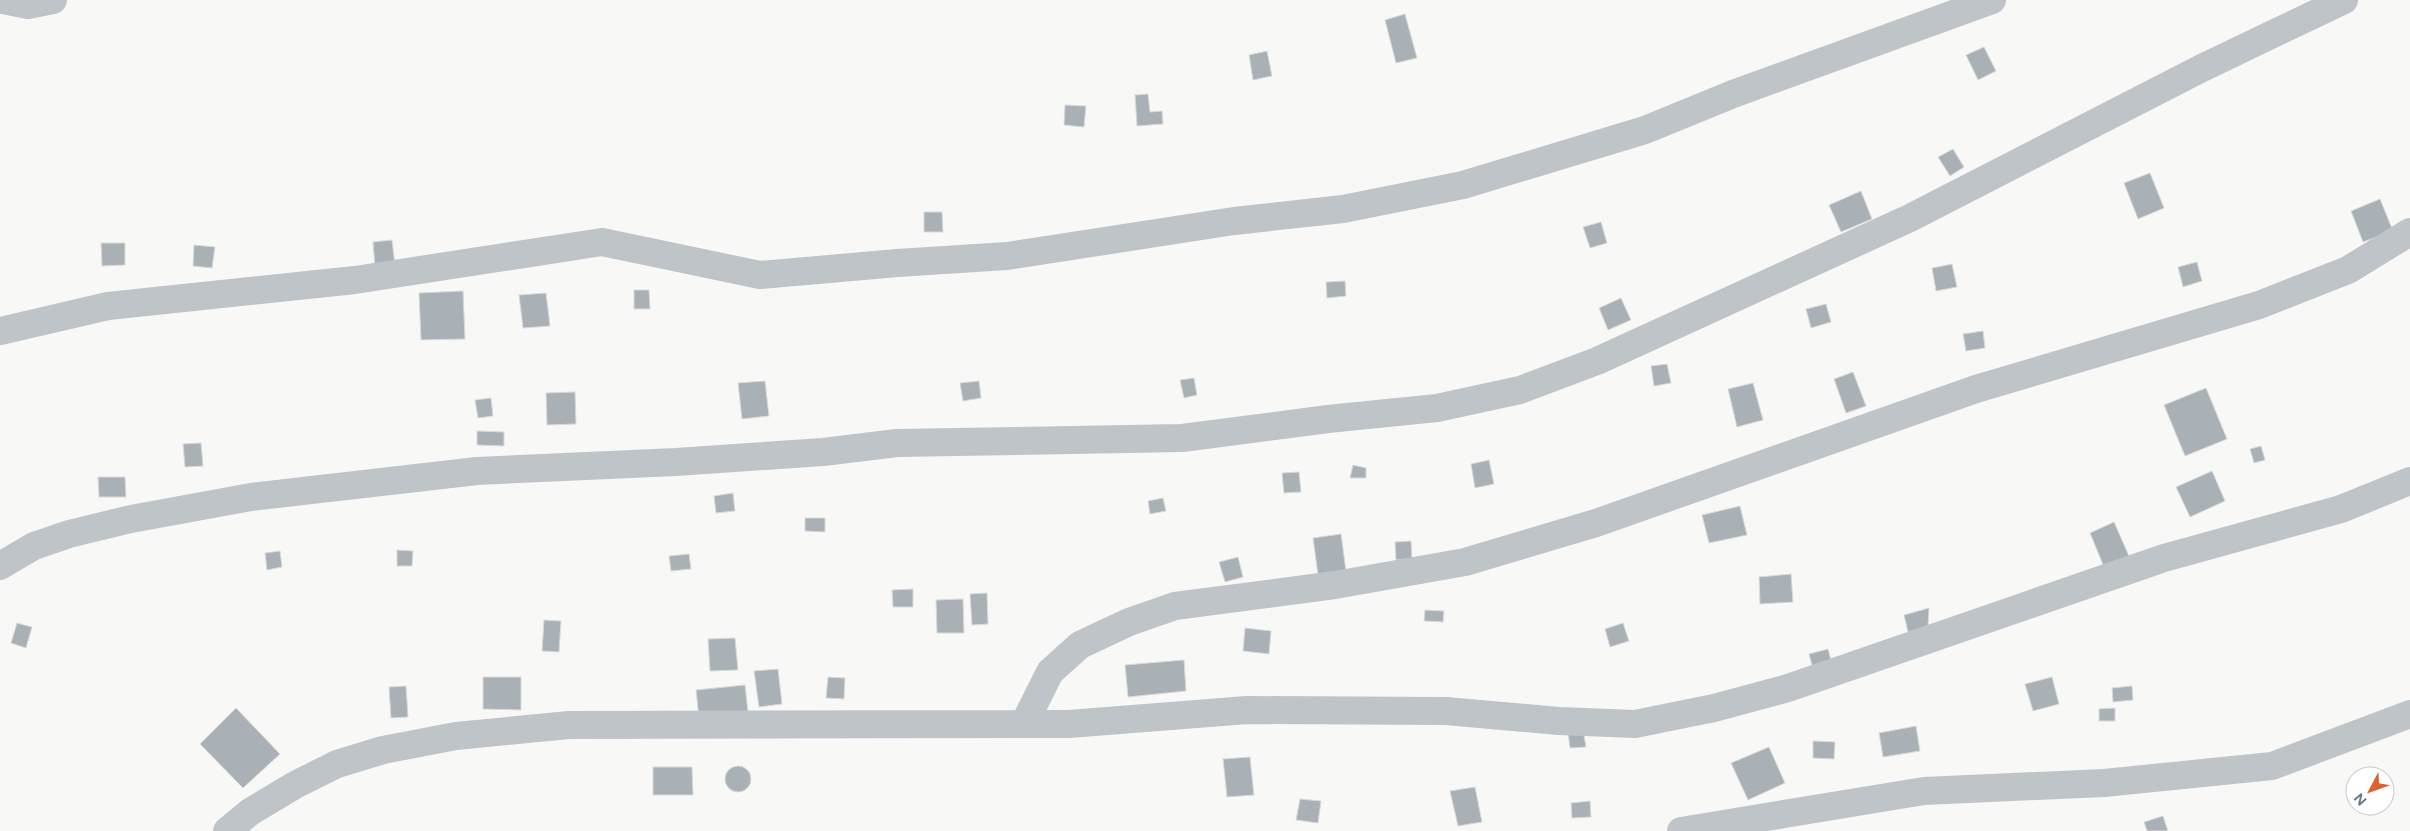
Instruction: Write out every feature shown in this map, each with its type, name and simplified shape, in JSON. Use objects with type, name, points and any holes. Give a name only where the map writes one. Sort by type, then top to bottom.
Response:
[{"type":"street","points":[[3,0],[28,5],[53,0]]},
{"type":"street","points":[[0,331],[108,306],[355,280],[602,242],[760,275],[1007,256],[1234,221],[1343,209],[1463,185],[1645,130],[1733,94],[1992,0]]},
{"type":"street","points":[[0,566],[34,546],[69,534],[132,519],[251,497],[477,471],[686,462],[823,452],[897,443],[1182,438],[1328,419],[1437,408],[1520,390],[1606,357],[1910,218],[2202,68],[2344,0]]},
{"type":"street","points":[[1024,724],[1050,672],[1080,645],[1129,622],[1175,606],[1335,586],[1465,562],[1596,523],[1976,389],[2259,304],[2348,270],[2410,232]]},
{"type":"street","points":[[227,831],[250,812],[294,785],[337,764],[383,750],[456,736],[569,725],[1068,724],[1247,710],[1446,711],[1559,721],[1635,724],[1714,708],[1830,675],[2164,558],[2341,509],[2410,481]]},
{"type":"street","points":[[1680,831],[1924,791],[2104,783],[2272,766],[2410,714]]},
{"type":"building","points":[[1405,14],[1417,58],[1396,63],[1385,20]]},
{"type":"building","points":[[1984,47],[1996,71],[1978,80],[1966,55]]},
{"type":"building","points":[[1267,51],[1272,76],[1253,80],[1249,55]]},
{"type":"building","points":[[1148,94],[1150,112],[1162,111],[1163,124],[1137,126],[1135,95]]},
{"type":"building","points":[[1065,105],[1086,106],[1084,127],[1064,125]]},
{"type":"building","points":[[1953,149],[1964,167],[1950,176],[1938,157]]},
{"type":"building","points":[[2150,173],[2164,208],[2138,219],[2124,183]]},
{"type":"building","points":[[1861,191],[1872,219],[1841,232],[1829,205]]},
{"type":"building","points":[[2380,199],[2393,231],[2363,242],[2351,211]]},
{"type":"building","points":[[924,212],[942,212],[943,232],[924,232]]},
{"type":"building","points":[[1601,222],[1607,243],[1590,248],[1583,227]]},
{"type":"building","points":[[392,240],[395,265],[375,268],[373,242]]},
{"type":"building","points":[[101,243],[125,243],[125,265],[102,266]]},
{"type":"building","points":[[194,245],[215,247],[212,268],[193,266]]},
{"type":"building","points":[[2197,262],[2202,281],[2183,287],[2178,267]]},
{"type":"building","points":[[1952,264],[1957,287],[1936,291],[1932,268]]},
{"type":"building","points":[[1345,281],[1346,296],[1327,298],[1326,282]]},
{"type":"building","points":[[634,290],[649,290],[650,309],[634,309]]},
{"type":"building","points":[[463,291],[465,339],[421,340],[419,293]]},
{"type":"building","points":[[546,293],[550,326],[523,328],[519,295]]},
{"type":"building","points":[[1621,298],[1631,320],[1608,330],[1599,308]]},
{"type":"building","points":[[1826,304],[1831,322],[1811,328],[1806,309]]},
{"type":"building","points":[[1983,331],[1985,348],[1966,351],[1963,334]]},
{"type":"building","points":[[1667,364],[1671,383],[1654,386],[1651,366]]},
{"type":"building","points":[[1853,372],[1866,406],[1846,413],[1834,379]]},
{"type":"building","points":[[1194,378],[1197,395],[1184,398],[1180,380]]},
{"type":"building","points":[[765,381],[769,416],[742,419],[738,383]]},
{"type":"building","points":[[979,381],[981,398],[963,401],[960,383]]},
{"type":"building","points":[[1753,383],[1763,420],[1737,427],[1728,389]]},
{"type":"building","points":[[2206,388],[2227,439],[2185,456],[2164,405]]},
{"type":"building","points":[[575,392],[576,424],[547,425],[546,393]]},
{"type":"building","points":[[491,398],[493,416],[478,418],[475,400]]},
{"type":"building","points":[[477,431],[504,432],[504,446],[477,445]]},
{"type":"building","points":[[201,443],[203,466],[185,467],[183,444]]},
{"type":"building","points":[[2261,446],[2265,460],[2254,463],[2250,449]]},
{"type":"building","points":[[1489,460],[1494,484],[1475,488],[1471,464]]},
{"type":"building","points":[[1353,465],[1366,468],[1366,478],[1350,478]]},
{"type":"building","points":[[2212,471],[2225,501],[2190,517],[2176,487]]},
{"type":"building","points":[[1299,472],[1301,492],[1284,493],[1282,473]]},
{"type":"building","points":[[98,477],[125,477],[126,497],[99,497]]},
{"type":"building","points":[[733,493],[735,511],[716,513],[714,496]]},
{"type":"building","points":[[1163,498],[1166,511],[1150,514],[1148,501]]},
{"type":"building","points":[[1740,506],[1747,535],[1709,543],[1702,515]]},
{"type":"building","points":[[805,518],[825,518],[825,532],[805,531]]},
{"type":"building","points":[[2114,522],[2129,556],[2104,567],[2090,533]]},
{"type":"building","points":[[1341,534],[1346,571],[1318,575],[1313,538]]},
{"type":"building","points":[[1411,541],[1412,559],[1396,560],[1395,542]]},
{"type":"building","points":[[397,550],[413,551],[412,566],[397,566]]},
{"type":"building","points":[[280,551],[282,567],[267,570],[265,553]]},
{"type":"building","points":[[689,554],[691,569],[671,571],[669,556]]},
{"type":"building","points":[[1238,557],[1243,577],[1225,582],[1219,562]]},
{"type":"building","points":[[1791,574],[1793,602],[1760,604],[1759,577]]},
{"type":"building","points":[[913,589],[913,607],[893,607],[892,590]]},
{"type":"building","points":[[987,593],[988,624],[972,625],[970,594]]},
{"type":"building","points":[[963,599],[964,633],[937,633],[936,600]]},
{"type":"building","points":[[1929,608],[1928,626],[1908,632],[1904,615]]},
{"type":"building","points":[[1425,610],[1444,611],[1443,622],[1424,621]]},
{"type":"building","points":[[544,620],[561,621],[559,652],[542,651]]},
{"type":"building","points":[[17,623],[32,627],[26,648],[11,643]]},
{"type":"building","points":[[1623,623],[1629,641],[1610,647],[1605,629]]},
{"type":"building","points":[[1245,628],[1271,631],[1269,654],[1243,651]]},
{"type":"building","points":[[735,638],[738,670],[710,671],[708,639]]},
{"type":"building","points":[[1828,649],[1832,664],[1813,669],[1809,654]]},
{"type":"building","points":[[1184,660],[1186,691],[1128,697],[1125,665]]},
{"type":"building","points":[[778,669],[782,704],[759,707],[754,671]]},
{"type":"building","points":[[483,677],[521,677],[521,710],[483,709]]},
{"type":"building","points":[[828,677],[845,678],[844,699],[826,698]]},
{"type":"building","points":[[2052,677],[2059,704],[2033,711],[2025,684]]},
{"type":"building","points":[[745,685],[749,721],[700,727],[696,690]]},
{"type":"building","points":[[406,686],[408,717],[391,718],[389,687]]},
{"type":"building","points":[[2132,686],[2133,700],[2113,702],[2112,688]]},
{"type":"building","points":[[236,708],[280,754],[243,788],[200,744]]},
{"type":"building","points":[[2115,708],[2115,721],[2099,721],[2099,709]]},
{"type":"building","points":[[1916,726],[1920,751],[1883,757],[1879,733]]},
{"type":"building","points":[[1583,730],[1586,747],[1570,748],[1568,732]]},
{"type":"building","points":[[1813,741],[1835,742],[1834,759],[1813,758]]},
{"type":"building","points":[[1769,747],[1785,783],[1748,800],[1731,763]]},
{"type":"building","points":[[1250,757],[1254,795],[1227,797],[1223,759]]},
{"type":"building","points":[[738,766],[747,770],[751,779],[747,788],[738,792],[729,788],[725,779],[729,770]]},
{"type":"building","points":[[653,767],[692,767],[693,795],[653,795]]},
{"type":"building","points":[[1475,787],[1482,822],[1458,826],[1450,791]]},
{"type":"building","points":[[1300,799],[1321,801],[1318,823],[1296,820]]},
{"type":"building","points":[[1590,801],[1591,817],[1572,818],[1571,803]]},
{"type":"building","points":[[2163,816],[2168,831],[2147,831],[2144,822]]}]
